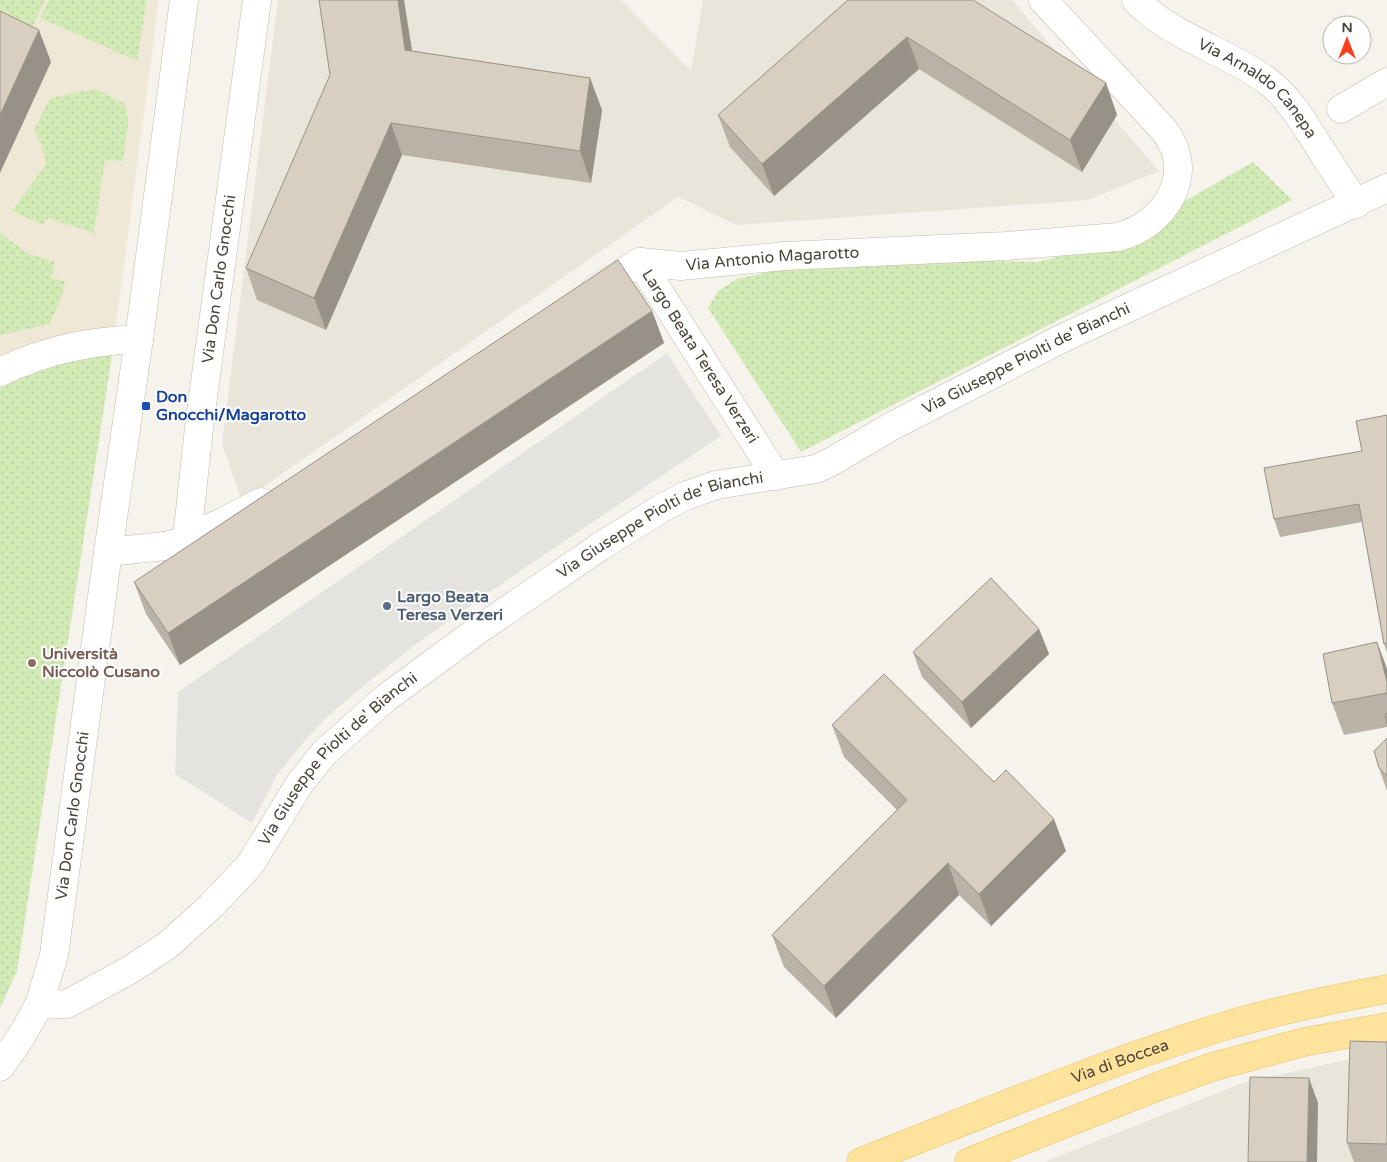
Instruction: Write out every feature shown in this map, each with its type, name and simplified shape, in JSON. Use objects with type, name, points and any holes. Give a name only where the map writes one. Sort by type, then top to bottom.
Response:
[{"type":"main road","name":"Via di Boccea","points":[[861,1162],[1172,1043],[1279,1012],[1387,989]]},
{"type":"main road","points":[[969,1162],[1212,1067],[1304,1042],[1387,1027]]},
{"type":"street","name":"Via Don Carlo Gnocchi","points":[[0,1067],[21,1037],[39,1005],[54,955],[108,552],[140,339],[184,0]]},
{"type":"street","name":"Via Don Carlo Gnocchi","points":[[187,538],[200,419],[256,0]]},
{"type":"street","name":"Via Antonio Magarotto","points":[[640,262],[680,266],[785,256],[1015,245],[1118,237],[1142,227],[1165,206],[1176,184],[1179,175],[1179,163],[1174,144],[1163,129],[1043,0]]},
{"type":"street","name":"Via Arnaldo Canepa","points":[[1136,0],[1147,13],[1166,25],[1236,61],[1268,81],[1288,101],[1356,204]]},
{"type":"street","points":[[1341,109],[1387,82]]},
{"type":"street","name":"Via Giuseppe Piolti de' Bianchi","points":[[39,1005],[67,1004],[128,971],[168,945],[211,906],[250,865],[300,783],[325,752],[388,697],[445,653],[601,546],[662,508],[685,496],[716,485],[816,469],[892,426],[1061,339],[1387,188]]},
{"type":"street","points":[[572,305],[640,262]]},
{"type":"street","name":"Largo Beata Teresa Verzeri","points":[[640,262],[776,476]]},
{"type":"street","points":[[0,372],[47,353],[73,346],[110,340],[140,339]]},
{"type":"street","points":[[108,552],[165,546],[187,538],[260,503],[285,487]]},
{"type":"shaded area","name":"Università Niccolò Cusano","points":[[0,0],[159,0],[112,355],[17,971],[0,1008]]},
{"type":"shaded area","points":[[278,0],[621,0],[691,71],[703,0],[1012,0],[1159,171],[1088,200],[737,225],[678,197],[242,502],[222,443]]},
{"type":"shaded area","name":"Largo Beata Teresa Verzeri","points":[[667,353],[721,436],[520,571],[420,641],[372,679],[327,717],[306,739],[277,775],[252,823],[175,774],[178,692]]},
{"type":"shaded area","points":[[1359,1057],[1387,1162],[1044,1162],[1242,1083]]},
{"type":"green space","points":[[0,0],[45,0],[26,40],[0,35]]},
{"type":"green space","points":[[49,0],[147,0],[137,61],[40,18]]},
{"type":"green space","points":[[95,89],[122,102],[126,106],[128,123],[123,161],[105,160],[94,233],[48,218],[42,225],[12,211],[46,164],[41,144],[34,130],[50,98]]},
{"type":"green space","points":[[1253,162],[1292,200],[801,452],[708,308],[718,291],[737,279],[778,270],[934,260],[1037,262],[1110,244]]},
{"type":"green space","points":[[0,233],[28,253],[55,262],[51,278],[65,281],[62,295],[50,324],[0,335]]},
{"type":"green space","points":[[86,355],[112,355],[17,971],[0,1008],[0,388],[44,367]]},
{"type":"building","points":[[319,0],[398,0],[405,50],[590,78],[580,151],[391,123],[314,298],[246,268],[330,75]]},
{"type":"building","points":[[848,0],[973,0],[1106,83],[1070,140],[907,37],[762,164],[718,115]]},
{"type":"building","points":[[0,11],[39,30],[0,115]]},
{"type":"building","points":[[618,260],[652,311],[168,633],[134,582]]},
{"type":"building","points":[[1387,415],[1387,643],[1384,644],[1359,504],[1274,519],[1264,468],[1362,451],[1356,421]]},
{"type":"building","points":[[991,578],[1039,629],[962,702],[913,652]]},
{"type":"building","points":[[1377,642],[1387,682],[1387,693],[1332,703],[1323,654]]},
{"type":"building","points":[[884,674],[994,782],[1006,770],[1054,819],[979,894],[948,863],[824,986],[772,935],[907,800],[832,725]]},
{"type":"building","points":[[1387,738],[1387,776],[1379,768],[1374,751]]},
{"type":"building","points":[[1350,1041],[1387,1042],[1387,1144],[1347,1143]]},
{"type":"building","points":[[1250,1077],[1309,1078],[1307,1162],[1248,1162]]},
{"type":"place","name":"Don Gnocchi/Magarotto","points":[[146,406]]},
{"type":"place","name":"Largo Beata Teresa Verzeri","points":[[387,606]]},
{"type":"place","name":"Università Niccolò Cusano","points":[[32,663]]}]
